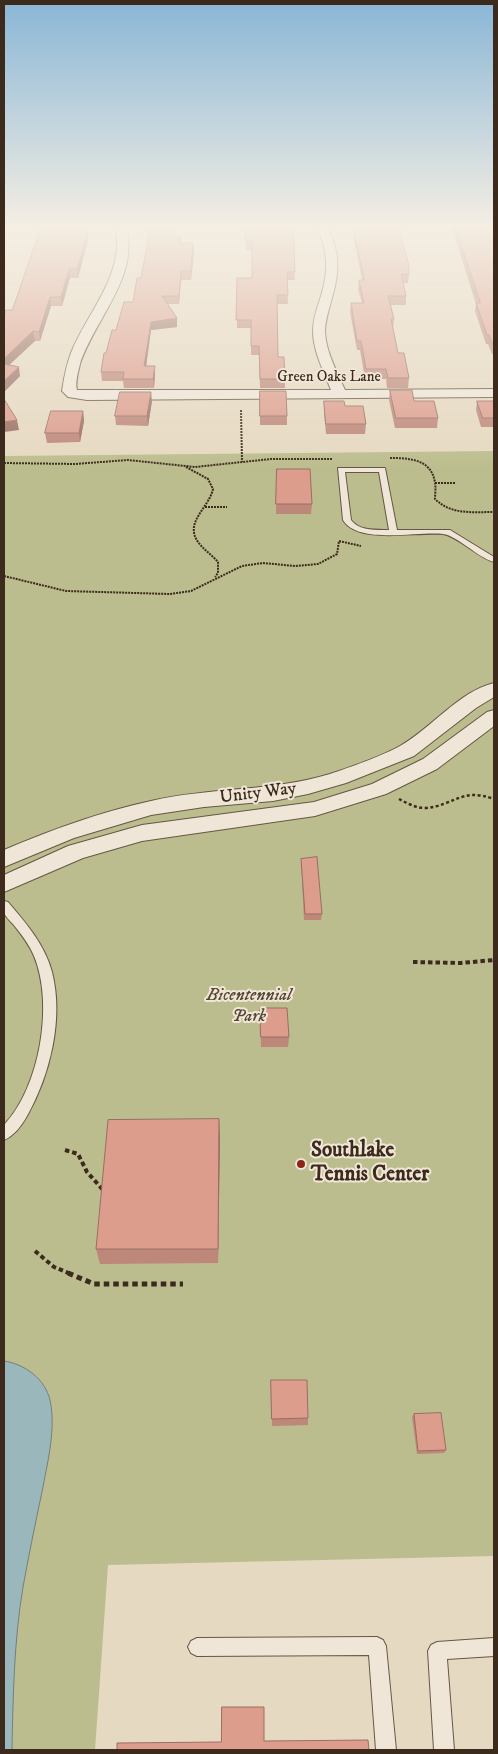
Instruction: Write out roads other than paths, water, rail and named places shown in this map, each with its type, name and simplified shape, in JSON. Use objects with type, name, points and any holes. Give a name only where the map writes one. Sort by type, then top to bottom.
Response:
[{"type":"street","name":"Green Oaks Lane","points":[[100,307],[80,346],[69,380],[69,391],[73,394],[87,396],[494,393]]},
{"type":"street","points":[[323,307],[319,333],[328,365],[340,394]]},
{"type":"street","name":"Unity Way","points":[[4,859],[66,833],[151,808],[204,800],[273,794],[339,778],[406,751],[469,704],[494,689]]},
{"type":"street","name":"Unity Way","points":[[4,884],[76,852],[142,833],[314,809],[379,789],[430,764],[494,716]]},
{"type":"lane","points":[[392,532],[382,470],[341,470],[347,520],[350,525],[368,532],[392,532],[447,532],[494,560]]},
{"type":"lane","points":[[4,905],[26,931],[41,956],[48,979],[50,1002],[48,1030],[34,1089],[19,1118],[4,1134]]},
{"type":"lane","points":[[197,1647],[377,1646],[386,1750]]},
{"type":"lane","points":[[444,1750],[437,1652],[494,1647]]},
{"type":"water","points":[[4,1361],[19,1365],[39,1379],[47,1392],[52,1411],[49,1455],[20,1607],[14,1668],[12,1750],[4,1750]]},
{"type":"place","name":"Southlake Tennis Center","points":[[301,1164]]},
{"type":"park label","name":"Bicentennial Park","points":[[249,1006]]}]
